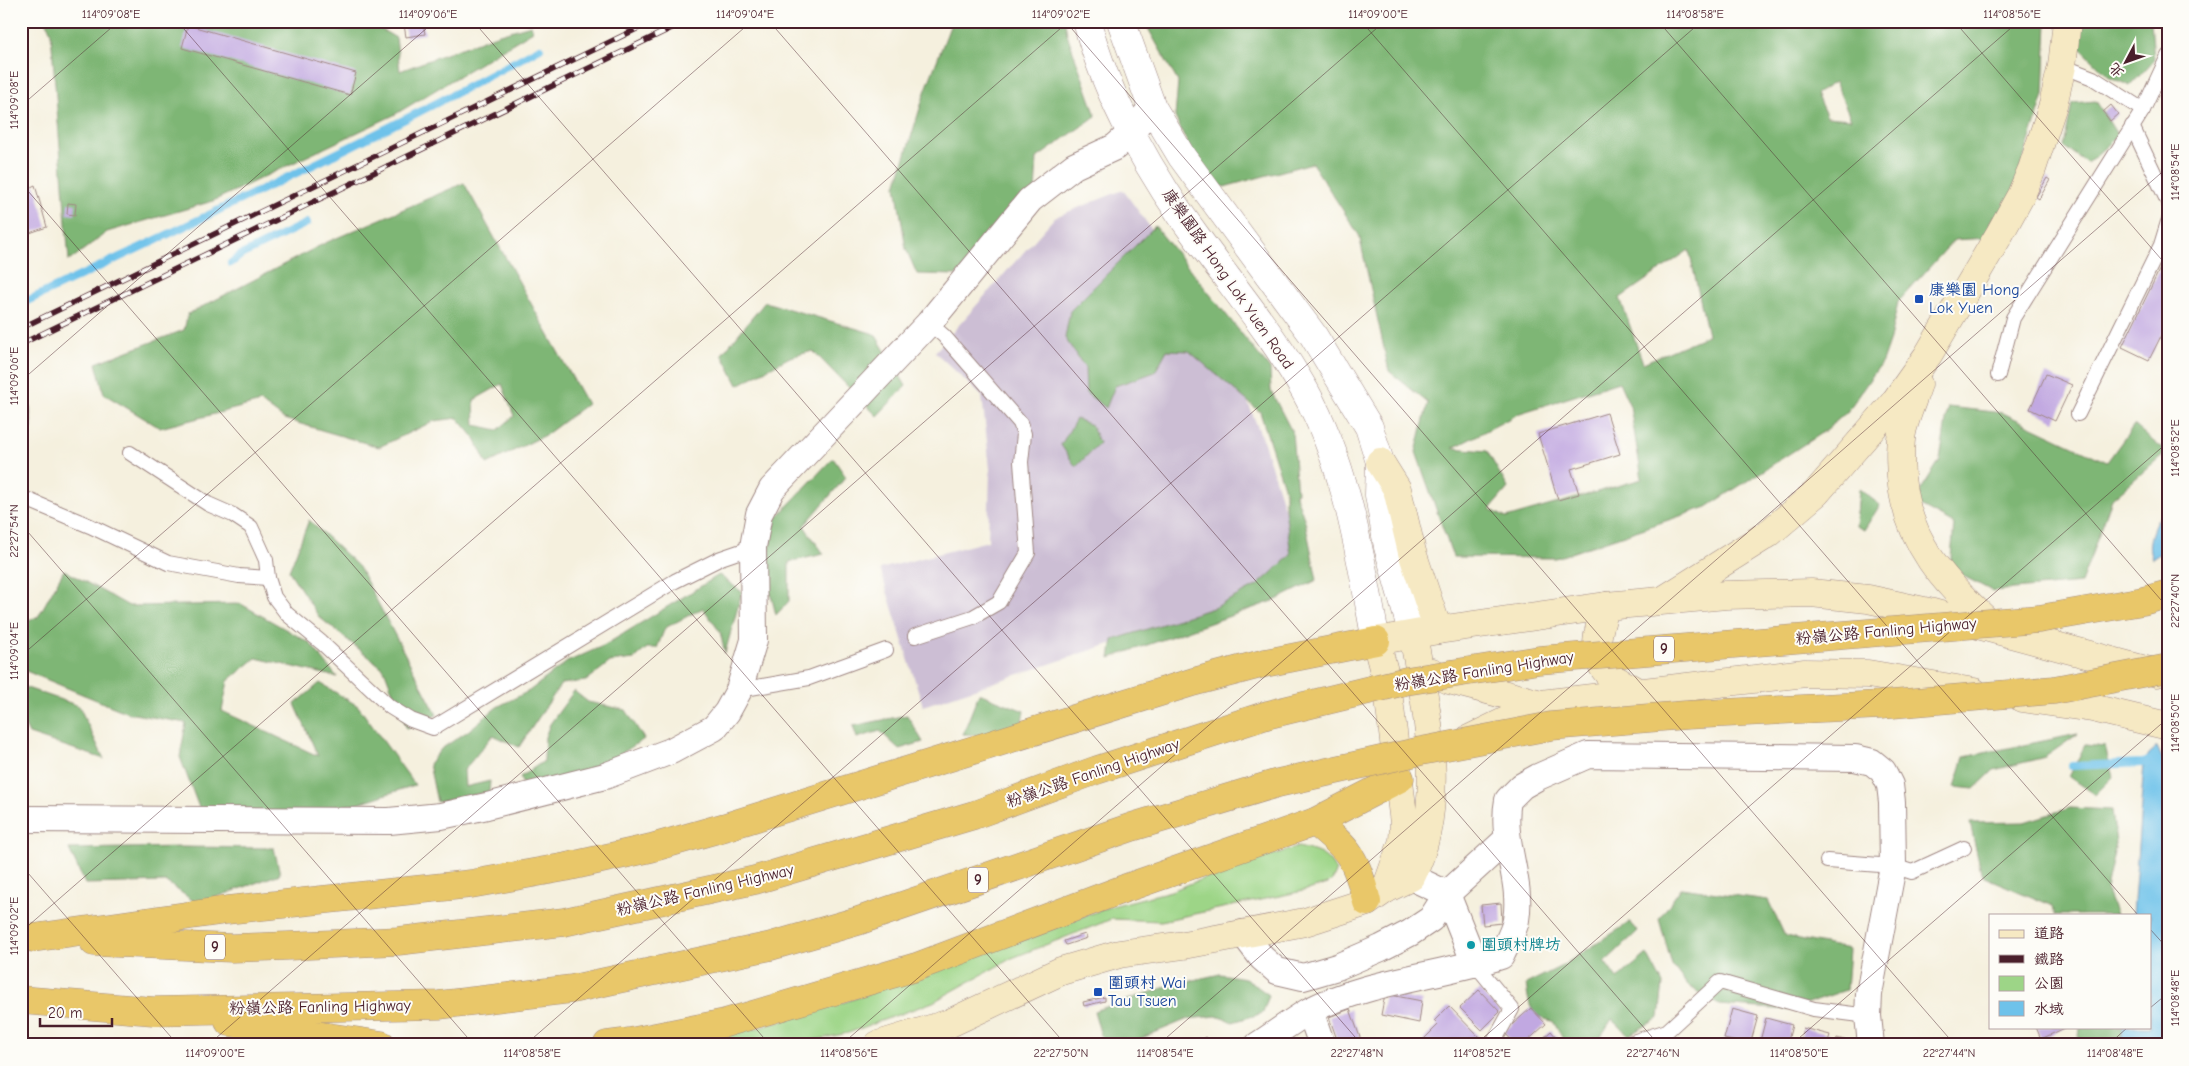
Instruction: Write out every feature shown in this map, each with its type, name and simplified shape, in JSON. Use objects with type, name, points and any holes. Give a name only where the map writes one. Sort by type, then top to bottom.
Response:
[{"type":"highway","name":"粉嶺公路 Fanling Highway","points":[[27,938],[232,948],[398,941],[564,922],[756,880],[974,815],[1097,770],[1267,715],[1406,682],[1539,660],[2039,619],[2143,601],[2168,594]]},
{"type":"highway","points":[[27,938],[227,910],[471,884],[651,848],[725,827],[1193,682],[1265,663],[1376,641]]},
{"type":"highway","name":"粉嶺公路 Fanling Highway","points":[[21,1000],[153,1011],[439,1004],[572,989],[771,946],[858,922],[1132,827],[1278,783],[1421,750],[1551,726],[1686,715],[1881,705],[2054,690],[2168,668]]},
{"type":"highway","points":[[607,1045],[725,1023],[916,967],[1126,888],[1315,822],[1400,778]]},
{"type":"highway","points":[[1315,822],[1340,842],[1377,896]]},
{"type":"highway","points":[[153,1011],[382,1045]]},
{"type":"main road","points":[[1663,601],[1768,534],[1816,493],[1894,402],[1928,355],[2021,195],[2035,161],[2053,105],[2062,66],[2067,21]]},
{"type":"main road","points":[[1928,355],[1902,429],[1900,458],[1902,492],[1911,526],[1928,557],[1955,592],[1996,629]]},
{"type":"main road","points":[[1376,641],[1425,632],[1606,606],[1726,595],[1811,593],[1868,599],[1942,615],[2168,676]]},
{"type":"main road","points":[[1606,606],[1598,635],[1597,653],[1606,672],[1639,693]]},
{"type":"main road","name":"康樂園路 Hong Lok Yuen Road","points":[[1411,877],[1424,848],[1430,812],[1431,761],[1421,666],[1425,632]]},
{"type":"main road","points":[[1376,641],[1449,680],[1541,704]]},
{"type":"main road","name":"康樂園路 Hong Lok Yuen Road","points":[[1376,641],[1386,683],[1400,778],[1404,823],[1403,841],[1377,896]]},
{"type":"main road","points":[[1400,778],[1485,729],[1541,704],[1805,673],[1861,674],[1894,677],[1974,692],[2073,705],[2168,726]]},
{"type":"main road","points":[[896,1043],[950,1023],[1061,971],[1119,954],[1184,945],[1305,922],[1377,896],[1411,877]]},
{"type":"street","name":"康樂園路 Hong Lok Yuen Road","points":[[1087,21],[1103,67],[1147,161],[1178,211],[1280,349],[1318,416],[1341,475],[1350,505],[1376,641]]},
{"type":"street","name":"康樂園路 Hong Lok Yuen Road","points":[[1121,21],[1152,107],[1206,192],[1313,335],[1369,427],[1380,462],[1379,495],[1388,547],[1425,632]]},
{"type":"street","points":[[21,819],[389,821],[442,816],[605,776],[672,751],[714,728],[727,712],[739,690],[754,640],[753,547],[758,514],[772,488],[929,323],[1030,200],[1074,166],[1114,147],[1132,132],[1152,107]]},
{"type":"street","points":[[1258,1045],[1310,1011],[1357,993],[1501,956],[1516,921],[1517,896],[1506,840],[1508,800],[1522,786],[1538,777],[1588,755],[1855,758],[1872,762],[1883,771],[1890,785],[1893,866],[1872,976],[1868,1016],[1871,1045]]},
{"type":"street","points":[[1243,933],[1262,958],[1277,971],[1303,977],[1338,967],[1410,933],[1430,919],[1447,894],[1506,840]]},
{"type":"street","points":[[1411,877],[1447,894],[1475,964]]},
{"type":"street","points":[[1310,1011],[1322,1045]]},
{"type":"lane","points":[[1998,375],[2013,318],[2143,110],[2168,56]]},
{"type":"lane","points":[[2062,66],[2093,78],[2143,110]]},
{"type":"lane","points":[[2132,126],[2168,202]]},
{"type":"lane","points":[[2078,414],[2161,245],[2168,222]]},
{"type":"lane","points":[[915,636],[973,618],[999,602],[1028,553],[1021,462],[1024,434],[1020,423],[944,336],[929,323]]},
{"type":"lane","points":[[130,454],[208,504],[233,515],[251,527],[266,560],[268,578],[274,597],[287,614],[322,643],[390,707],[411,720],[433,728],[674,581],[721,558],[753,547]]},
{"type":"lane","points":[[21,497],[90,526],[168,563],[239,576],[268,578]]},
{"type":"lane","points":[[739,690],[809,678],[886,650]]},
{"type":"lane","points":[[1827,861],[1893,866],[1912,872],[1964,848]]},
{"type":"lane","points":[[1475,964],[1512,1009],[1497,1042]]},
{"type":"lane","points":[[1623,1045],[1667,1031],[1720,982],[1814,1009],[1868,1016]]},
{"type":"shaded area","points":[[1123,190],[1213,314],[1264,443],[1306,579],[923,706],[880,569],[988,541],[990,469],[982,396],[935,352],[1055,217]]},
{"type":"green space","points":[[46,21],[367,21],[396,38],[400,71],[496,35],[531,25],[533,31],[394,115],[213,201],[107,232],[69,261],[51,33]]},
{"type":"green space","points":[[952,21],[1065,21],[1067,34],[1096,116],[1037,158],[1034,211],[956,275],[917,274],[906,249],[896,186],[925,92]]},
{"type":"green space","points":[[1144,21],[2047,21],[2044,95],[2012,195],[1988,238],[1954,240],[1898,302],[1890,339],[1882,362],[1847,412],[1826,430],[1707,507],[1556,558],[1453,557],[1416,452],[1428,403],[1389,371],[1359,235],[1312,163],[1224,187],[1203,176],[1175,117],[1178,82]],"holes":[[[1835,82],[1851,119],[1827,117],[1816,94]],[[1689,250],[1708,335],[1643,363],[1620,298]],[[1619,382],[1630,406],[1642,479],[1506,518],[1490,509],[1508,488],[1487,451],[1453,448],[1520,413]]]},
{"type":"green space","points":[[2054,21],[2151,21],[2154,60],[2130,86],[2108,76]]},
{"type":"green space","points":[[2096,101],[2118,136],[2087,163],[2064,147],[2072,103]]},
{"type":"green space","points":[[464,183],[587,404],[547,434],[487,464],[474,437],[458,418],[434,421],[379,447],[284,419],[261,402],[160,428],[104,394],[96,363],[184,330],[188,314],[325,243]],"holes":[[[502,384],[514,416],[498,430],[475,425],[474,400]]]},
{"type":"green space","points":[[1155,226],[1270,369],[1271,391],[1292,432],[1297,493],[1295,493],[1305,521],[1317,580],[1276,600],[1110,658],[1113,640],[1216,607],[1258,585],[1291,555],[1285,508],[1285,490],[1260,412],[1189,351],[1167,350],[1155,372],[1115,386],[1106,408],[1086,393],[1085,368],[1065,338],[1070,311]]},
{"type":"green space","points":[[765,302],[875,334],[906,386],[877,416],[813,351],[790,357],[738,385],[722,354]]},
{"type":"green space","points":[[28,390],[32,428],[21,437],[21,392]]},
{"type":"green space","points":[[1948,407],[2003,413],[2107,462],[2134,425],[2166,452],[2112,499],[2081,583],[1992,591],[1950,569],[1954,524],[1913,502],[1940,460]]},
{"type":"green space","points":[[1076,419],[1091,425],[1099,443],[1076,467],[1061,445]]},
{"type":"green space","points":[[833,458],[846,477],[804,526],[824,554],[789,562],[789,601],[776,615],[765,571],[776,518]]},
{"type":"green space","points":[[1859,489],[1880,505],[1864,530],[1856,526]]},
{"type":"green space","points":[[309,520],[359,567],[437,715],[407,729],[384,669],[319,617],[289,571]]},
{"type":"green space","points":[[64,570],[129,606],[241,604],[310,643],[337,677],[256,658],[228,681],[222,711],[318,756],[295,704],[320,683],[358,706],[415,785],[359,803],[229,829],[207,829],[180,757],[186,723],[128,713],[21,669],[21,622],[38,617]]},
{"type":"green space","points":[[719,575],[742,592],[725,653],[720,632],[703,608],[665,628],[657,648],[647,648],[634,659],[610,662],[586,681],[561,684],[519,747],[493,735],[464,770],[465,787],[490,781],[489,792],[437,802],[429,764],[441,749],[468,731],[497,707],[529,691],[567,662],[605,645]]},
{"type":"green space","points":[[21,686],[79,706],[104,759],[29,734],[21,718]]},
{"type":"green space","points":[[574,691],[588,702],[626,710],[644,739],[597,769],[526,795],[520,777],[544,761],[545,737],[550,724]]},
{"type":"green space","points":[[979,693],[1024,711],[1019,738],[963,734]]},
{"type":"green space","points":[[907,715],[923,742],[899,749],[880,731],[857,738],[853,726]]},
{"type":"green space","points":[[2078,734],[2045,757],[1994,770],[1974,789],[1955,787],[1964,757]]},
{"type":"green space","points":[[2085,745],[2105,747],[2113,777],[2095,795],[2069,777]]},
{"type":"green space","points":[[2070,808],[2112,810],[2116,843],[2106,889],[2116,914],[2055,914],[2053,906],[1982,876],[1970,823],[2024,822]]},
{"type":"green space","points":[[1298,847],[1321,854],[1330,861],[1336,872],[1328,884],[1161,921],[1112,919],[1012,958],[933,1002],[848,1033],[791,1045],[674,1045],[749,1028],[755,1029],[848,1001],[1112,906],[1171,891],[1228,869]]},
{"type":"green space","points":[[274,848],[280,874],[198,904],[166,882],[85,884],[69,849]]},
{"type":"green space","points":[[1681,888],[1768,900],[1785,936],[1849,949],[1846,990],[1787,1010],[1719,1005],[1687,985],[1672,965],[1659,919]]},
{"type":"green space","points":[[1630,922],[1638,931],[1605,962],[1617,979],[1647,954],[1663,984],[1659,1018],[1629,1035],[1612,1019],[1596,1044],[1563,1039],[1553,1021],[1539,1016],[1532,1009],[1526,984],[1562,966]]},
{"type":"green space","points":[[1220,974],[1245,978],[1269,995],[1263,1013],[1233,1022],[1216,1016],[1188,1019],[1125,1045],[1113,1045],[1101,1036],[1094,1011],[1172,985]]},
{"type":"green space","points":[[2080,1028],[2123,1028],[2121,1045],[2078,1045]]},
{"type":"water","points":[[2168,503],[2168,548],[2152,559],[2150,545],[2153,530]]},
{"type":"water","points":[[2157,747],[2167,769],[2168,1045],[2121,1045],[2123,1028],[2152,1028],[2152,914],[2133,914],[2144,763],[2149,754]]},
{"type":"building","points":[[411,21],[428,21],[423,23],[425,34],[406,37],[404,25],[412,23]]},
{"type":"building","points":[[188,25],[356,73],[350,95],[182,48]]},
{"type":"building","points":[[2111,105],[2118,114],[2110,121],[2103,112]]},
{"type":"building","points":[[2047,178],[2050,180],[2039,199],[2036,197]]},
{"type":"building","points":[[35,185],[47,227],[21,236],[21,192]]},
{"type":"building","points":[[68,203],[76,204],[75,215],[67,214]]},
{"type":"building","points":[[2168,252],[2168,322],[2149,360],[2122,347]]},
{"type":"building","points":[[2046,374],[2072,385],[2055,421],[2030,409]]},
{"type":"building","points":[[1607,413],[1620,454],[1571,469],[1579,494],[1558,500],[1538,434]]},
{"type":"building","points":[[1501,903],[1502,923],[1483,925],[1481,905]]},
{"type":"building","points":[[1085,934],[1087,938],[1066,945],[1064,941]]},
{"type":"building","points":[[1479,990],[1500,1012],[1482,1030],[1460,1008]]},
{"type":"building","points":[[1385,994],[1422,1001],[1419,1023],[1381,1015]]},
{"type":"building","points":[[1105,997],[1105,1001],[1084,1006],[1083,1002]]},
{"type":"building","points":[[1449,1006],[1479,1037],[1470,1045],[1427,1045],[1423,1040],[1438,1025],[1434,1021]]},
{"type":"building","points":[[1531,1008],[1546,1024],[1523,1045],[1516,1045],[1504,1032]]},
{"type":"building","points":[[1350,1009],[1361,1040],[1348,1045],[1339,1045],[1329,1017]]},
{"type":"building","points":[[1732,1009],[1758,1016],[1750,1045],[1724,1039]]},
{"type":"building","points":[[1766,1018],[1792,1025],[1787,1045],[1759,1045]]},
{"type":"building","points":[[1803,1028],[1830,1035],[1827,1045],[1799,1045]]},
{"type":"building","points":[[2036,1028],[2065,1028],[2041,1039]]},
{"type":"building","points":[[1551,1031],[1563,1045],[1536,1045]]},
{"type":"building","points":[[1206,1037],[1211,1045],[1193,1045]]},
{"type":"building","points":[[1837,1038],[1859,1044],[1859,1045],[1835,1045]]},
{"type":"waterway","points":[[21,304],[412,116],[540,48]]},
{"type":"waterway","points":[[231,263],[241,255],[307,223]]},
{"type":"waterway","points":[[2072,766],[2144,763],[2152,759]]},
{"type":"railway","points":[[21,328],[653,21]]},
{"type":"railway","points":[[21,344],[686,21]]},
{"type":"place","name":"康樂園 Hong Lok Yuen","points":[[1919,299]]},
{"type":"place","name":"圍頭村牌坊","points":[[1471,945]]},
{"type":"place","name":"圍頭村 Wai Tau Tsuen","points":[[1098,992]]}]
